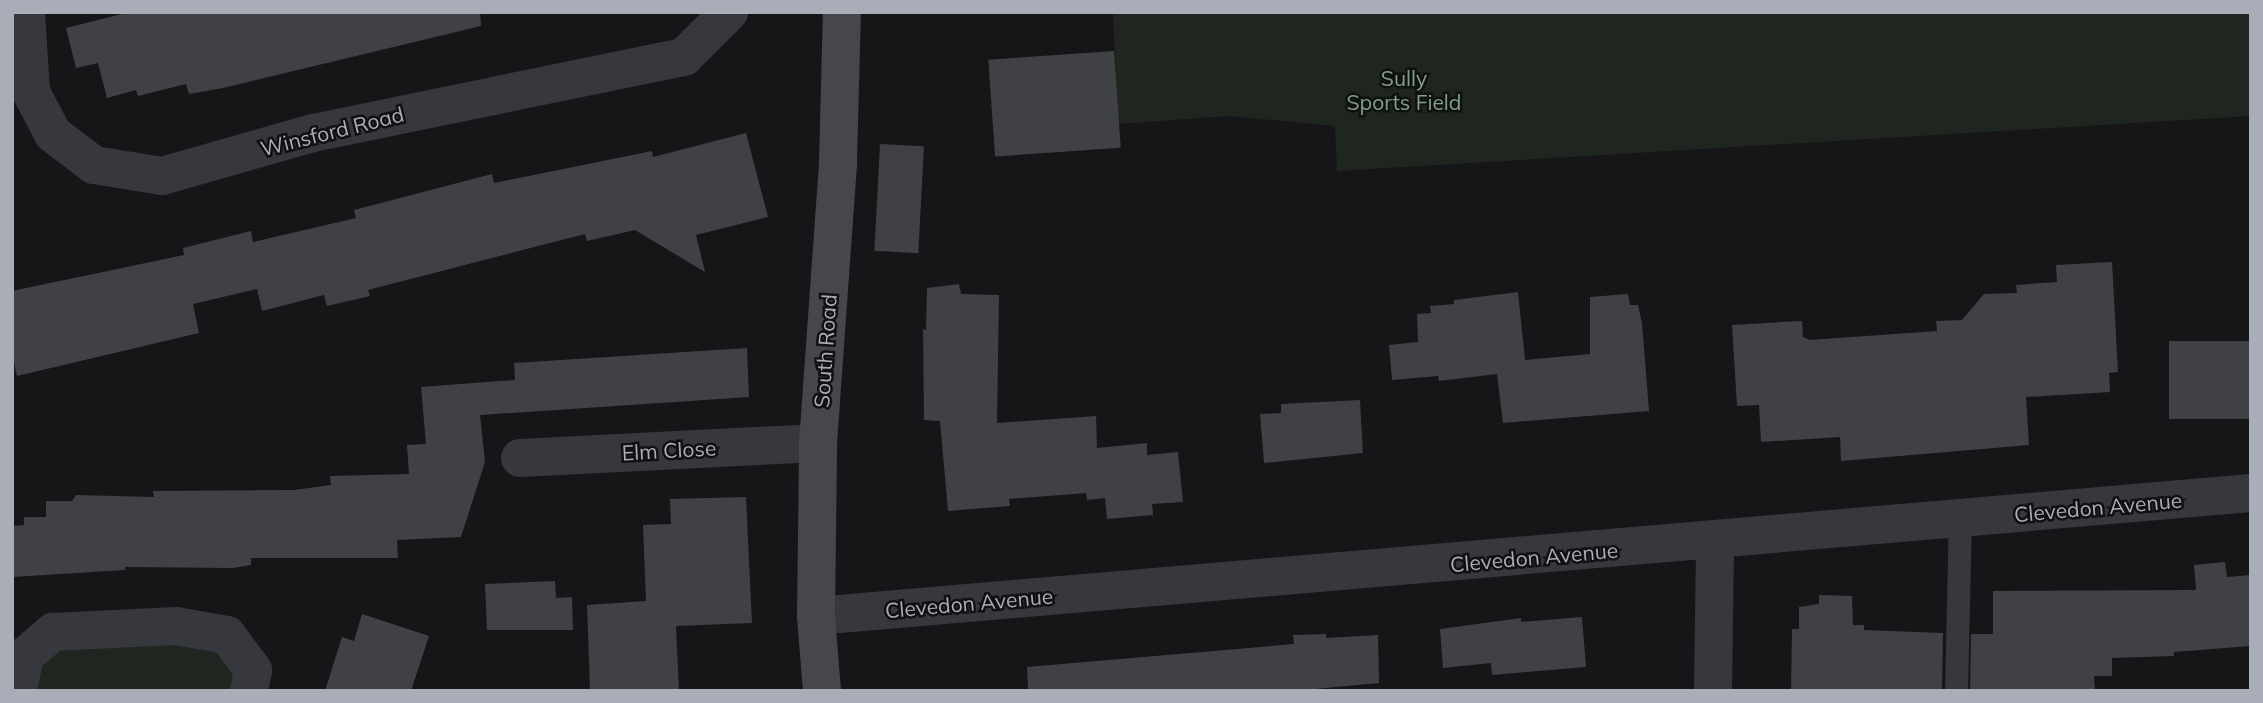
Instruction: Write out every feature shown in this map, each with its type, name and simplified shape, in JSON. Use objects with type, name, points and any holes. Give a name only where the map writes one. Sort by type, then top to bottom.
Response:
[{"type":"main road","name":"South Road","points":[[822,691],[816,616],[818,443],[838,162],[842,12]]},
{"type":"street","name":"Winsford Road","points":[[26,12],[31,92],[53,134],[94,165],[162,176],[326,130],[684,57],[729,12]]},
{"type":"street","name":"Elm Close","points":[[520,458],[818,443]]},
{"type":"street","name":"Clevedon Avenue","points":[[816,616],[1715,542],[2251,493]]},
{"type":"street","points":[[1713,691],[1715,542]]},
{"type":"street","points":[[18,691],[25,656],[53,632],[176,626],[227,635],[253,670],[249,691]]},
{"type":"lane","points":[[1956,691],[1960,519]]},
{"type":"green space","name":"Sully Sports Field","points":[[1113,12],[2251,12],[2251,116],[1337,171],[1335,126],[1229,116],[1118,124]]},
{"type":"green space","points":[[195,642],[219,650],[236,673],[238,691],[35,691],[36,670],[47,654],[64,649]]},
{"type":"building","points":[[130,12],[480,12],[481,26],[223,88],[189,94],[186,84],[138,96],[136,90],[107,98],[98,63],[76,68],[66,28]]},
{"type":"building","points":[[1114,51],[1121,148],[995,157],[988,60]]},
{"type":"building","points":[[746,133],[768,217],[696,235],[705,272],[635,230],[587,241],[585,234],[368,290],[370,296],[327,306],[324,295],[262,311],[257,289],[193,304],[199,333],[17,376],[12,354],[12,291],[184,255],[183,248],[251,231],[253,242],[356,218],[354,210],[492,174],[494,183],[652,151],[653,157]]},
{"type":"building","points":[[880,144],[924,146],[918,253],[874,251]]},
{"type":"building","points":[[2112,262],[2118,372],[2109,373],[2110,392],[2026,397],[2029,445],[1841,461],[1840,437],[1761,442],[1759,405],[1737,406],[1732,325],[1802,321],[1803,337],[1809,340],[1937,331],[1936,321],[1962,320],[1984,294],[2017,293],[2016,285],[2057,282],[2056,265]]},
{"type":"building","points":[[959,284],[961,294],[999,295],[997,423],[1096,416],[1097,448],[1147,443],[1147,455],[1178,452],[1183,502],[1152,504],[1153,515],[1107,519],[1105,498],[1087,500],[1086,493],[1009,499],[1010,506],[948,511],[940,421],[924,420],[923,329],[926,330],[927,288]]},
{"type":"building","points":[[1518,292],[1525,360],[1590,354],[1590,297],[1628,294],[1630,305],[1638,305],[1642,323],[1649,411],[1503,423],[1497,374],[1439,381],[1438,376],[1392,380],[1389,345],[1418,342],[1417,314],[1431,313],[1430,306],[1454,304],[1454,300]]},
{"type":"building","points":[[2169,341],[2251,341],[2251,419],[2169,419]]},
{"type":"building","points":[[747,348],[749,397],[480,415],[485,462],[461,537],[397,540],[398,558],[251,558],[251,565],[233,568],[125,567],[125,570],[12,577],[12,526],[24,525],[24,517],[46,517],[46,501],[72,501],[76,495],[154,497],[153,491],[294,490],[331,485],[330,476],[409,474],[407,445],[426,444],[421,387],[515,380],[514,363]]},
{"type":"building","points":[[1360,400],[1363,453],[1264,463],[1260,414],[1281,413],[1281,404]]},
{"type":"building","points":[[746,497],[752,623],[676,626],[679,691],[590,691],[587,605],[646,601],[643,525],[671,524],[670,499]]},
{"type":"building","points":[[2225,562],[2227,577],[2251,575],[2251,646],[2174,652],[2174,656],[2112,658],[2112,676],[2094,676],[2095,691],[1970,691],[1971,634],[1993,634],[1993,591],[2196,590],[2194,565]]},
{"type":"building","points":[[555,581],[556,598],[572,597],[573,630],[487,630],[485,584]]},
{"type":"building","points":[[1819,595],[1852,596],[1853,625],[1864,625],[1864,630],[1943,633],[1942,691],[1791,691],[1792,629],[1799,629],[1799,607],[1819,604]]},
{"type":"building","points":[[362,614],[429,636],[411,691],[325,691],[342,637],[354,641]]},
{"type":"building","points":[[1582,617],[1586,667],[1492,675],[1491,663],[1443,668],[1440,629],[1521,618],[1521,622]]},
{"type":"building","points":[[1326,634],[1326,638],[1378,635],[1379,683],[1294,691],[1028,691],[1027,667],[1294,644],[1293,635]]}]
